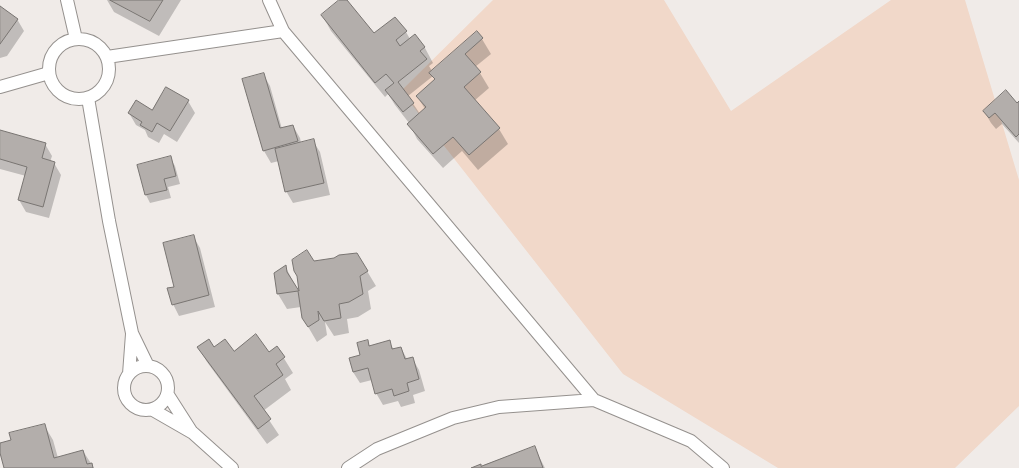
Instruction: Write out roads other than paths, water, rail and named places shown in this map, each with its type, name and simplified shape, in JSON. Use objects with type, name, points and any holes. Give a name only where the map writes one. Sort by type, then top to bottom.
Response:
[{"type":"street","points":[[67,0],[76,39]]},
{"type":"street","points":[[269,0],[283,31],[594,400],[691,442],[723,468]]},
{"type":"street","points":[[107,58],[283,31]]},
{"type":"street","points":[[76,39],[94,43],[102,49],[107,58],[110,67],[109,76],[105,85],[99,92],[88,98],[80,100],[69,98],[60,92],[53,84],[49,73],[49,64],[59,47],[66,42],[76,39]]},
{"type":"street","points":[[0,87],[49,73]]},
{"type":"street","points":[[88,98],[109,221],[132,333],[148,366]]},
{"type":"street","points":[[132,333],[129,374],[124,384],[125,396],[131,405],[142,410],[153,410],[193,433],[232,468]]},
{"type":"street","points":[[129,374],[138,368],[148,366],[158,369],[165,376],[169,385],[168,395],[162,404],[153,410]]},
{"type":"street","points":[[168,395],[193,433]]},
{"type":"street","points":[[348,468],[377,449],[453,418],[499,407],[594,400]]}]
